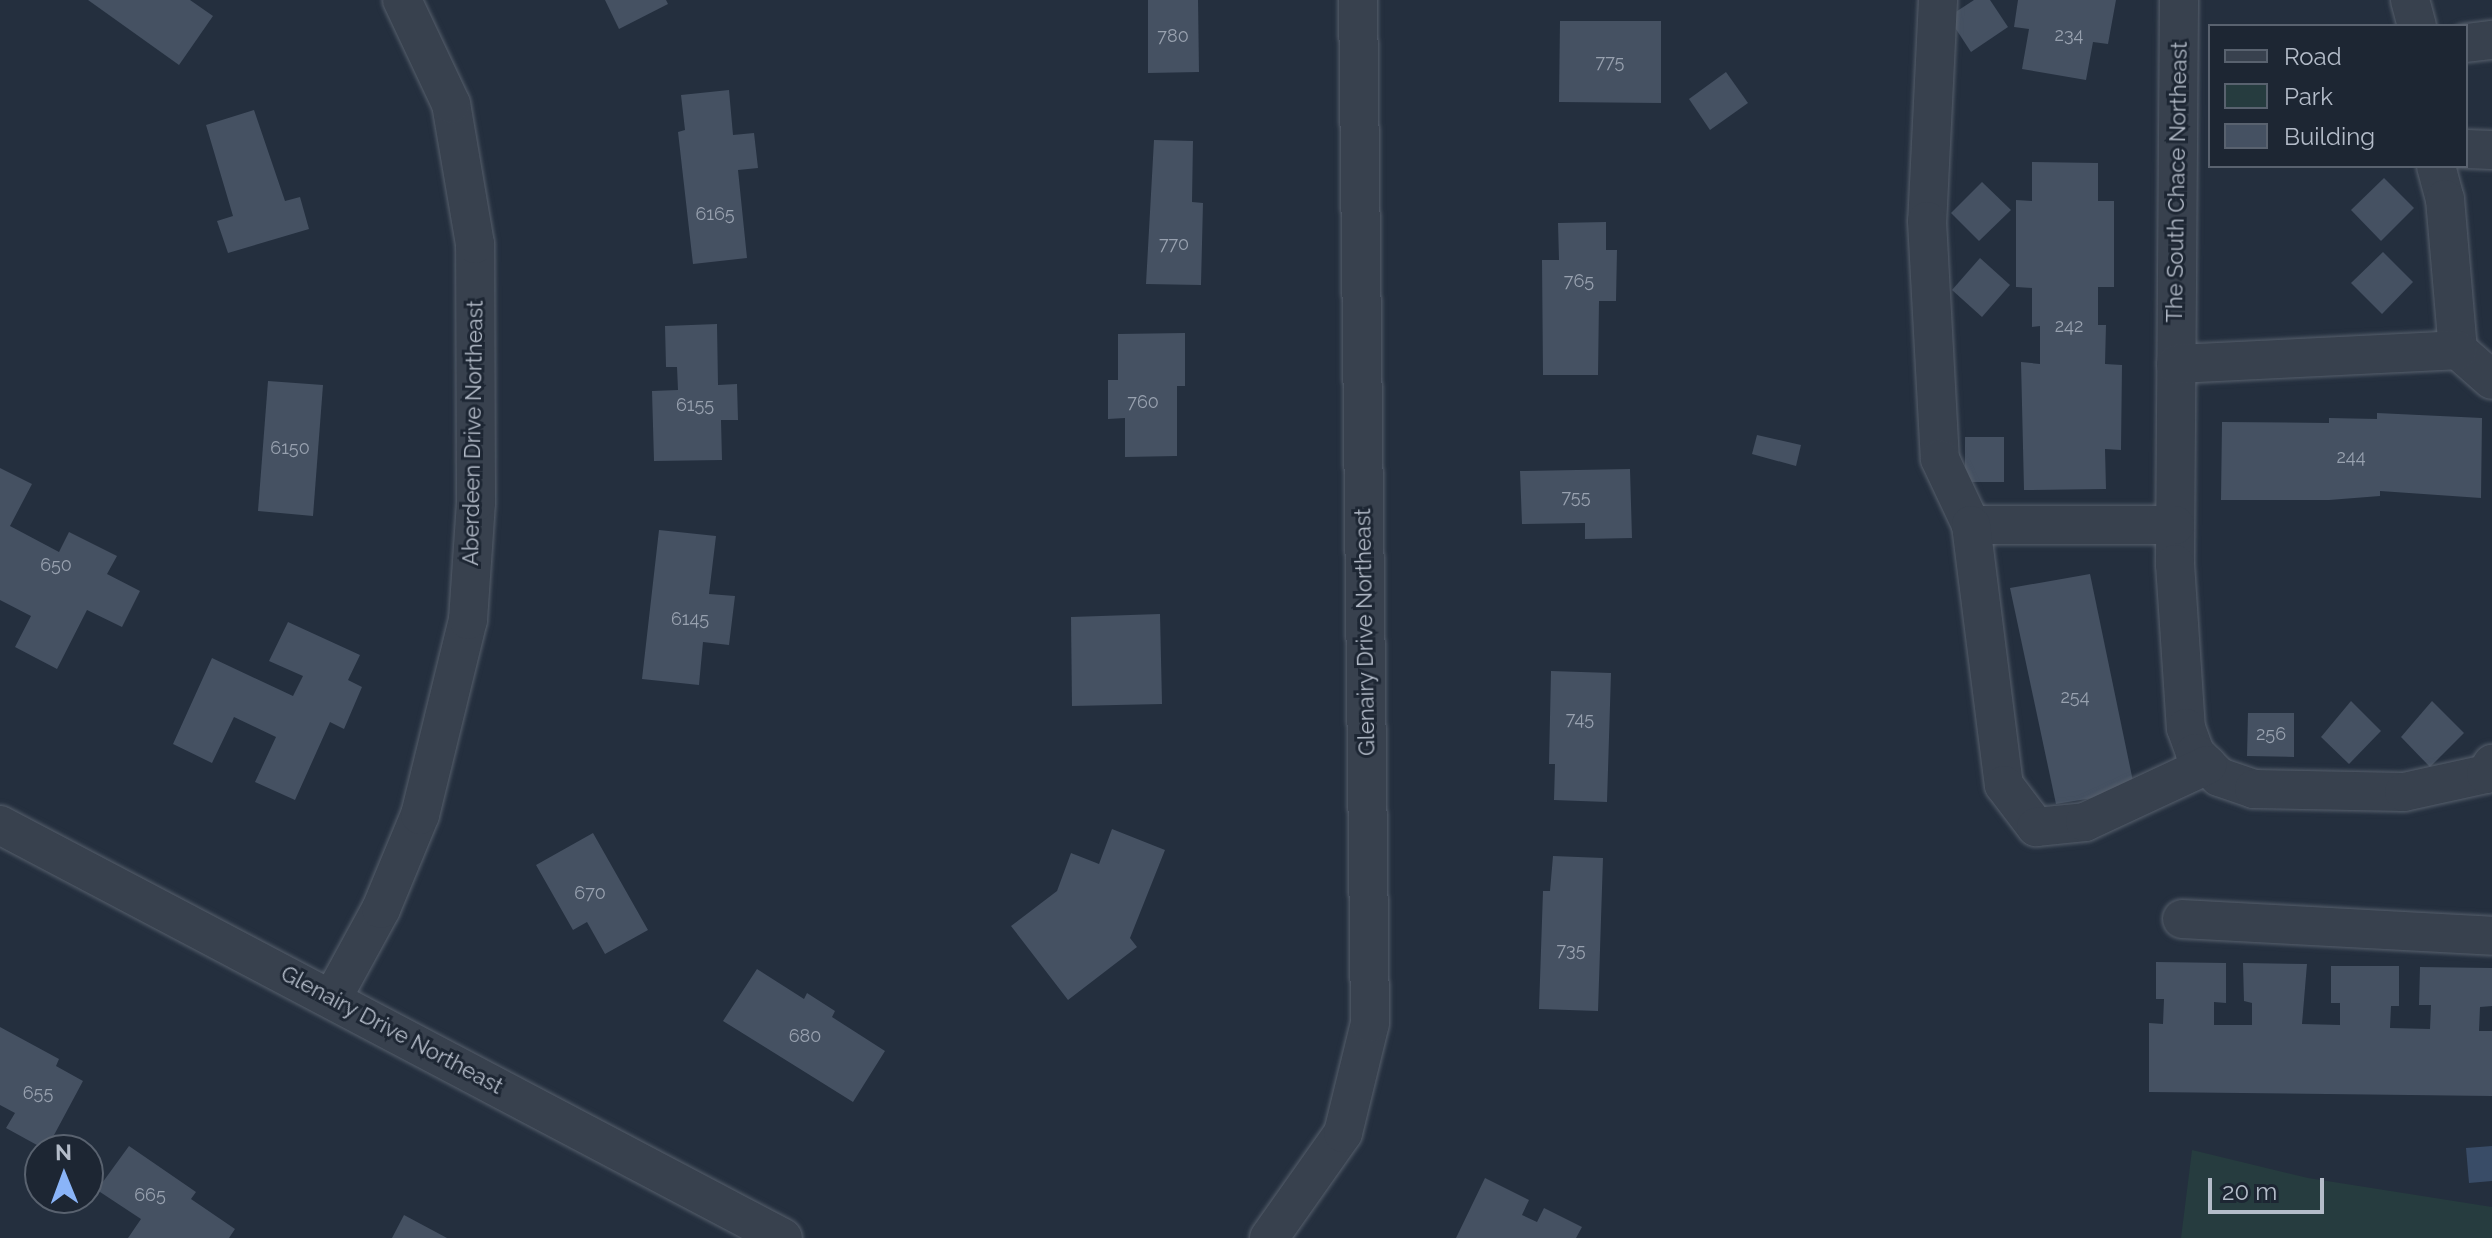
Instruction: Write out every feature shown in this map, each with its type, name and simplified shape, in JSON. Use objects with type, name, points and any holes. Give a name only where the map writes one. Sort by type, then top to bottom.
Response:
[{"type":"street","name":"Aberdeen Drive Northeast","points":[[333,997],[381,909],[420,815],[468,620],[475,517],[475,244],[451,104],[402,0]]},
{"type":"street","name":"Glenairy Drive Northeast","points":[[1273,1237],[1343,1133],[1370,1023],[1358,0]]},
{"type":"street","points":[[1938,0],[1927,221],[1940,459],[1971,525],[2004,785],[2036,827],[2085,822],[2207,765],[2219,777],[2254,789],[2404,792],[2486,774],[2492,764]]},
{"type":"street","name":"The South Chace Northeast","points":[[2179,0],[2175,564],[2186,728],[2195,753],[2207,765]]},
{"type":"street","points":[[2410,0],[2416,24]]},
{"type":"street","points":[[2468,43],[2492,40]]},
{"type":"street","points":[[2468,149],[2492,150]]},
{"type":"street","points":[[2437,168],[2445,199],[2458,350],[2492,380]]},
{"type":"street","points":[[2176,364],[2458,350]]},
{"type":"street","points":[[1971,525],[2175,525]]},
{"type":"street","name":"Glenairy Drive Northeast","points":[[0,825],[333,997],[783,1238]]},
{"type":"street","points":[[2182,919],[2492,936]]},
{"type":"green space","points":[[2192,1150],[2308,1178],[2492,1207],[2492,1238],[2181,1238]]},
{"type":"water","points":[[2492,1146],[2492,1181],[2469,1183],[2466,1148]]},
{"type":"building","points":[[88,0],[190,0],[213,16],[179,65]]},
{"type":"building","points":[[605,0],[666,0],[668,4],[619,29]]},
{"type":"building","points":[[1148,0],[1198,0],[1199,72],[1148,73]]},
{"type":"building","points":[[1974,0],[1990,0],[2008,27],[1971,52],[1948,17]]},
{"type":"building","points":[[2018,0],[2116,0],[2108,44],[2093,42],[2086,80],[2022,69],[2029,29],[2014,27]]},
{"type":"building","points":[[1560,21],[1661,21],[1661,103],[1559,102]]},
{"type":"building","points":[[1726,72],[1748,103],[1710,130],[1689,99]]},
{"type":"building","points":[[729,90],[733,135],[754,133],[758,168],[738,170],[747,258],[693,264],[678,132],[685,130],[681,95]]},
{"type":"building","points":[[254,110],[285,201],[300,197],[309,229],[228,253],[217,221],[233,216],[206,125]]},
{"type":"building","points":[[1154,140],[1193,141],[1192,202],[1203,203],[1201,285],[1146,284]]},
{"type":"building","points":[[2032,162],[2098,163],[2098,201],[2114,201],[2114,287],[2098,287],[2098,325],[2106,325],[2105,364],[2122,365],[2121,450],[2105,449],[2106,489],[2024,490],[2021,362],[2040,364],[2040,326],[2032,327],[2032,288],[2016,287],[2016,200],[2032,201]]},
{"type":"building","points":[[2384,178],[2414,208],[2381,241],[2351,210]]},
{"type":"building","points":[[1982,182],[2011,210],[1979,241],[1951,213]]},
{"type":"building","points":[[1606,222],[1606,250],[1617,250],[1616,301],[1599,301],[1598,375],[1543,375],[1542,260],[1559,260],[1558,223]]},
{"type":"building","points":[[2383,252],[2413,282],[2382,314],[2351,283]]},
{"type":"building","points":[[1980,258],[2010,285],[1982,317],[1952,290]]},
{"type":"building","points":[[717,324],[718,385],[737,384],[738,420],[721,420],[722,460],[654,461],[652,391],[678,390],[677,367],[666,367],[665,326]]},
{"type":"building","points":[[1185,333],[1185,386],[1177,386],[1177,456],[1125,457],[1125,418],[1108,419],[1108,380],[1118,380],[1118,334]]},
{"type":"building","points":[[268,381],[323,385],[313,516],[258,511]]},
{"type":"building","points":[[2377,413],[2482,418],[2481,498],[2380,491],[2380,496],[2329,500],[2221,500],[2222,422],[2329,423],[2329,418],[2377,419]]},
{"type":"building","points":[[1757,435],[1801,445],[1796,466],[1752,454]]},
{"type":"building","points":[[1965,437],[2004,437],[2004,482],[1965,482]]},
{"type":"building","points":[[0,468],[32,484],[10,526],[59,552],[69,532],[117,556],[107,574],[140,591],[122,627],[87,610],[57,669],[15,647],[31,616],[0,600]]},
{"type":"building","points":[[1630,469],[1632,538],[1585,539],[1585,523],[1522,524],[1520,471]]},
{"type":"building","points":[[659,530],[716,536],[709,594],[735,596],[729,645],[703,642],[699,685],[642,679]]},
{"type":"building","points":[[2090,574],[2135,791],[2056,804],[2010,588]]},
{"type":"building","points":[[1160,614],[1162,704],[1072,706],[1071,617]]},
{"type":"building","points":[[288,622],[360,655],[348,680],[362,687],[344,729],[330,722],[295,800],[255,782],[276,737],[234,717],[212,763],[173,744],[212,658],[293,696],[303,676],[269,661]]},
{"type":"building","points":[[1551,671],[1611,673],[1607,802],[1554,800],[1555,764],[1549,764]]},
{"type":"building","points":[[2351,701],[2381,731],[2349,764],[2321,737]]},
{"type":"building","points":[[2432,701],[2464,733],[2430,767],[2401,737]]},
{"type":"building","points":[[2248,713],[2294,713],[2294,757],[2247,756]]},
{"type":"building","points":[[1112,829],[1165,850],[1130,938],[1137,947],[1068,1000],[1011,926],[1057,891],[1071,853],[1099,864]]},
{"type":"building","points":[[593,833],[648,930],[605,954],[587,922],[573,930],[536,865]]},
{"type":"building","points":[[1553,856],[1603,858],[1598,1011],[1539,1009],[1543,891],[1550,891]]},
{"type":"building","points":[[2156,962],[2226,963],[2226,1003],[2214,1002],[2214,1025],[2252,1025],[2252,1003],[2244,1001],[2243,963],[2307,964],[2302,1024],[2340,1025],[2340,1003],[2331,1003],[2331,966],[2399,966],[2399,1006],[2391,1006],[2390,1028],[2430,1029],[2431,1005],[2419,1005],[2420,967],[2492,968],[2492,1006],[2480,1007],[2479,1031],[2492,1031],[2492,1096],[2149,1092],[2149,1023],[2163,1024],[2164,999],[2156,999]]},
{"type":"building","points":[[757,969],[804,999],[807,993],[835,1011],[832,1017],[885,1051],[853,1102],[723,1021]]},
{"type":"building","points":[[0,1027],[59,1059],[56,1066],[83,1081],[55,1134],[24,1134],[24,1138],[6,1128],[15,1113],[0,1105]]},
{"type":"building","points":[[129,1146],[196,1192],[191,1199],[235,1229],[229,1238],[128,1238],[141,1219],[104,1195],[104,1180]]},
{"type":"building","points":[[1485,1178],[1529,1200],[1522,1215],[1537,1222],[1544,1208],[1582,1227],[1576,1238],[1456,1238]]},
{"type":"building","points":[[404,1215],[447,1238],[392,1238]]}]
